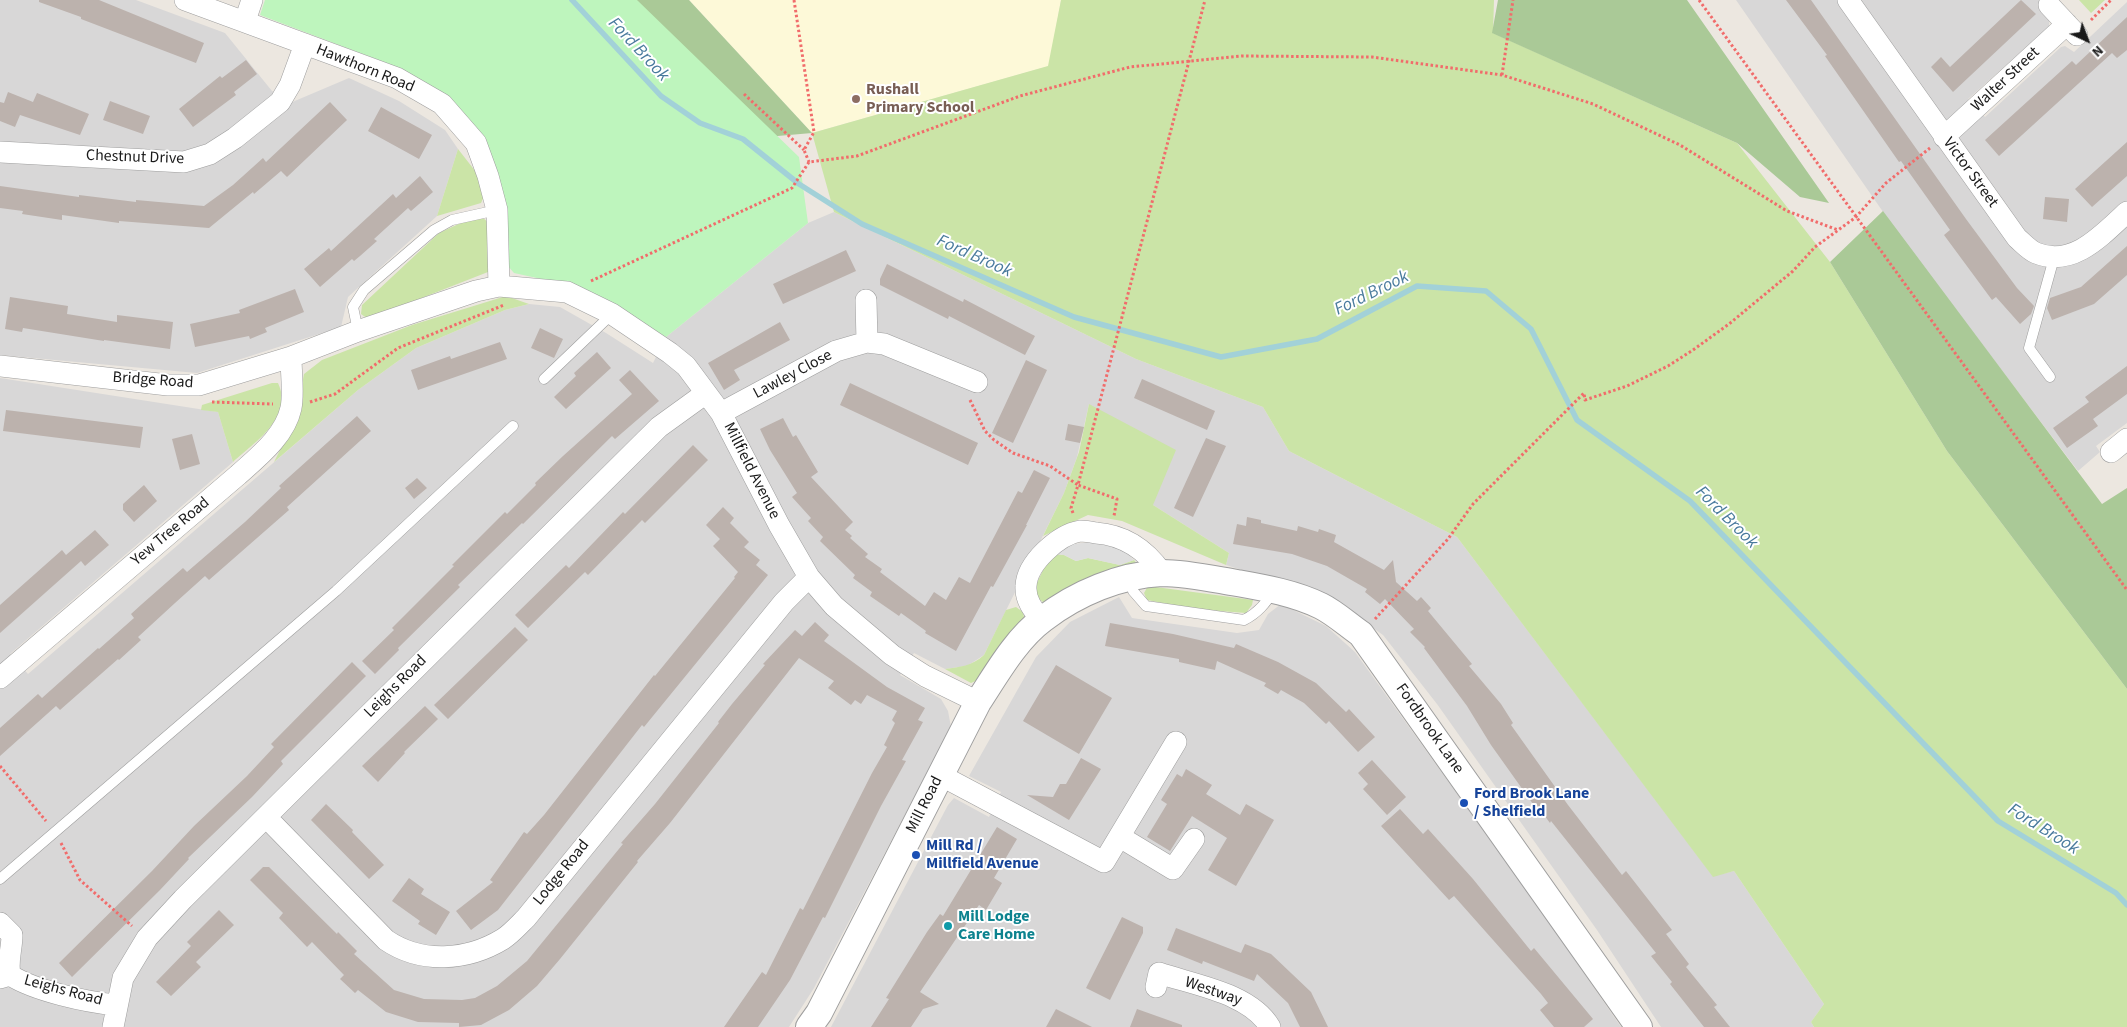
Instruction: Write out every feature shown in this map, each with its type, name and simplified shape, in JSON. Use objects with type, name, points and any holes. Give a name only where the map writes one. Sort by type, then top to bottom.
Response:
[{"type":"street","name":"Hawthorn Road","points":[[185,0],[245,20],[397,78],[442,104],[476,143],[497,210],[499,286]]},
{"type":"street","points":[[245,20],[252,0]]},
{"type":"street","name":"Victor Street","points":[[1848,0],[2017,238],[2034,253],[2054,258]]},
{"type":"street","name":"Walter Street","points":[[1944,137],[2072,30],[2049,5]]},
{"type":"street","name":"Chestnut Drive","points":[[0,152],[184,162],[210,154],[235,138],[280,102],[290,85],[305,44]]},
{"type":"street","points":[[2054,258],[2072,255],[2100,238],[2127,212]]},
{"type":"street","name":"Millfield Avenue","points":[[499,286],[521,286],[567,292],[612,314],[686,366],[721,413],[779,525],[809,577],[834,606],[892,654],[925,676],[978,702]]},
{"type":"street","name":"Bridge Road","points":[[0,366],[168,385],[199,385],[291,357],[358,331],[476,291],[499,286]]},
{"type":"street","points":[[866,300],[867,342]]},
{"type":"street","name":"Lawley Close","points":[[721,413],[836,351],[867,342],[884,344],[976,383]]},
{"type":"street","name":"Yew Tree Road","points":[[0,678],[238,475],[269,446],[283,426],[291,408],[291,357]]},
{"type":"street","name":"Leighs Road","points":[[113,1027],[116,1004],[123,978],[147,938],[183,899],[659,427],[706,393]]},
{"type":"street","points":[[1042,620],[1031,608],[1028,600],[1026,585],[1032,570],[1044,552],[1062,539],[1080,531],[1111,534],[1142,549],[1162,573]]},
{"type":"street","name":"Fordbrook Lane","points":[[1068,602],[1088,591],[1130,578],[1162,573],[1223,580],[1274,590],[1322,606],[1361,634],[1639,1027]]},
{"type":"street","name":"Lodge Road","points":[[266,817],[386,940],[424,957],[440,958],[484,948],[504,939],[526,918],[777,609],[809,577]]},
{"type":"street","name":"Mill Road","points":[[809,1027],[819,1013],[978,702],[1001,667],[1042,620],[1068,602]]},
{"type":"street","points":[[940,775],[1104,862],[1176,742]]},
{"type":"street","points":[[1120,837],[1173,868],[1194,839]]},
{"type":"street","name":"Leighs Road","points":[[0,923],[12,935],[5,976],[23,983],[96,1003],[116,1004]]},
{"type":"street","name":"Westway","points":[[1156,987],[1159,973],[1227,995],[1248,1004],[1260,1013],[1270,1027]]},
{"type":"lane","points":[[358,331],[353,308],[364,290],[434,230],[452,220],[497,210]]},
{"type":"lane","points":[[2050,377],[2029,348],[2054,258]]},
{"type":"lane","points":[[544,379],[612,314]]},
{"type":"lane","points":[[0,879],[336,592],[513,426]]},
{"type":"lane","points":[[1130,578],[1133,591],[1146,606],[1244,620],[1253,616],[1264,606],[1274,590]]},
{"type":"path","points":[[794,0],[814,132],[804,150]]},
{"type":"path","points":[[1080,531],[1071,508],[1205,0]]},
{"type":"path","points":[[1502,75],[1513,0]]},
{"type":"path","points":[[1699,0],[2127,590]]},
{"type":"path","points":[[567,292],[792,188],[809,162],[857,156],[1029,94],[1130,67],[1242,56],[1372,57],[1502,75],[1593,104],[1680,145],[1787,211],[1838,230]]},
{"type":"path","points":[[744,94],[804,150],[809,162]]},
{"type":"path","points":[[1361,634],[1448,539],[1473,504],[1584,393],[1585,400],[1627,386],[1668,366],[1693,350],[1729,324],[1793,271],[1815,247],[1856,217],[1886,182],[1944,137]]},
{"type":"path","points":[[203,399],[212,402],[282,404],[291,408],[335,394],[398,348],[502,308],[521,286]]},
{"type":"path","points":[[976,383],[985,431],[994,440],[1013,453],[1050,466],[1078,485],[1117,499],[1111,534]]},
{"type":"path","points":[[0,766],[55,832],[80,880],[147,938]]},
{"type":"shaded area","points":[[0,0],[136,0],[225,33],[272,91],[290,103],[349,78],[399,101],[445,130],[458,149],[437,216],[348,297],[341,327],[197,373],[0,355]]},
{"type":"shaded area","name":"Rushall Primary School","points":[[689,0],[1061,0],[1049,66],[812,133]]},
{"type":"shaded area","points":[[1736,0],[2050,0],[2049,27],[1968,99],[1985,117],[2061,47],[2065,46],[2074,52],[2127,2],[2127,423],[2096,446],[2100,452],[2078,471],[1897,232]]},
{"type":"shaded area","points":[[834,212],[1136,359],[1263,407],[1289,451],[1457,537],[1713,876],[1734,871],[1824,1004],[1811,1022],[1814,1027],[1661,1027],[1597,930],[1437,704],[1383,635],[1332,599],[1226,565],[1229,553],[1153,505],[1089,404],[1077,457],[1064,493],[984,655],[967,666],[945,669],[914,653],[900,675],[941,699],[948,711],[951,727],[814,988],[789,1027],[0,1027],[0,378],[218,412],[233,462],[10,654],[28,674],[358,390],[416,348],[505,310],[529,304],[560,307],[653,363],[666,337],[808,223]]},
{"type":"shaded area","points":[[1102,541],[1124,550],[1134,560],[1120,565],[1088,558],[1076,561],[1064,555],[1055,554],[1073,544]]},
{"type":"shaded area","points":[[1119,597],[1132,618],[1237,633],[1259,630],[1268,614],[1281,604],[1326,626],[1355,652],[1533,899],[1621,1027],[831,1027],[948,805],[954,798],[989,817],[1001,792],[969,776],[1036,657],[1070,622]]},
{"type":"green space","points":[[265,0],[637,0],[799,157],[808,223],[666,337],[578,287],[514,273],[507,265],[497,171],[402,69],[260,15]]},
{"type":"green space","points":[[572,0],[689,0],[812,133],[743,139]]},
{"type":"green space","points":[[1061,0],[1494,0],[1493,33],[1737,143],[1830,262],[1947,451],[2127,689],[2127,1027],[1814,1027],[1811,1022],[1824,1004],[1734,871],[1713,877],[1457,537],[1289,451],[1263,407],[1136,359],[834,212],[812,133],[1048,66]]},
{"type":"green space","points":[[1498,0],[1687,0],[1829,203],[1800,197],[1737,143],[1492,33]]},
{"type":"green space","points":[[2079,0],[2105,0],[2091,13]]},
{"type":"green space","points":[[458,149],[483,181],[486,192],[481,203],[437,216]]},
{"type":"green space","points":[[1883,211],[2102,504],[2127,488],[2127,689],[1947,451],[1830,262]]},
{"type":"green space","points":[[483,218],[489,223],[491,266],[488,272],[368,319],[361,314],[362,305],[439,233],[463,222]]},
{"type":"green space","points":[[506,296],[529,304],[505,310],[416,348],[358,390],[274,462],[295,420],[304,374],[322,360],[412,325]]},
{"type":"green space","points":[[272,383],[278,383],[282,395],[281,407],[277,418],[261,437],[233,462],[218,412],[201,410],[202,405]]},
{"type":"green space","points":[[1089,404],[1176,450],[1153,505],[1229,553],[1226,565],[1122,521],[1088,515],[1043,536],[1064,493],[1079,452]]},
{"type":"green space","points":[[1055,554],[1064,555],[1076,561],[1088,558],[1120,565],[1134,560],[1139,566],[1044,603],[1037,597],[1034,589],[1045,566]]},
{"type":"green space","points":[[1148,586],[1253,600],[1246,613],[1194,609],[1147,600],[1144,593]]},
{"type":"green space","points":[[1016,607],[1023,612],[1025,622],[980,679],[971,683],[945,669],[970,664],[984,655],[1006,610]]},
{"type":"building","points":[[39,0],[99,0],[204,43],[196,63],[81,19],[81,17],[39,2]]},
{"type":"building","points":[[1786,0],[1811,0],[1966,219],[2017,288],[2034,306],[2031,314],[2020,324],[1996,297],[1992,300],[1944,235],[1950,230],[1901,161],[1899,162],[1825,56],[1827,55]]},
{"type":"building","points":[[2021,0],[2036,14],[1953,92],[1931,67],[1941,57],[1950,67]]},
{"type":"building","points":[[2127,17],[2127,50],[2117,58],[2112,53],[1999,156],[1985,140],[2072,61],[2076,65]]},
{"type":"building","points":[[246,60],[257,74],[234,92],[236,95],[193,127],[179,109],[220,76],[222,78]]},
{"type":"building","points":[[8,92],[33,102],[37,93],[89,114],[80,135],[20,115],[15,127],[0,121],[0,102],[4,103]]},
{"type":"building","points":[[110,101],[150,116],[143,134],[103,120]]},
{"type":"building","points":[[330,102],[347,120],[287,177],[281,171],[209,228],[119,221],[119,223],[62,215],[62,220],[22,214],[23,211],[0,208],[0,186],[79,197],[79,195],[136,202],[136,200],[204,206],[233,185],[263,158],[266,162]]},
{"type":"building","points":[[381,107],[432,135],[419,159],[368,131]]},
{"type":"building","points":[[2127,142],[2127,176],[2092,207],[2075,189]]},
{"type":"building","points":[[420,176],[433,192],[411,211],[408,208],[374,239],[377,241],[354,261],[352,259],[320,287],[304,269],[329,248],[331,251],[393,194],[396,198]]},
{"type":"building","points":[[2045,197],[2069,199],[2067,222],[2043,219]]},
{"type":"building","points":[[2127,246],[2127,275],[2094,304],[2052,320],[2047,308],[2050,298],[2081,287]]},
{"type":"building","points":[[846,250],[856,271],[783,304],[773,284]]},
{"type":"building","points":[[887,264],[963,302],[964,299],[1035,336],[1025,355],[949,316],[948,319],[880,285],[880,279]]},
{"type":"building","points":[[295,289],[304,312],[265,328],[267,332],[250,339],[249,336],[195,347],[190,324],[240,313],[239,310]]},
{"type":"building","points":[[10,297],[68,306],[67,314],[117,322],[117,315],[173,322],[170,349],[23,328],[22,332],[5,329]]},
{"type":"building","points":[[780,322],[790,340],[734,370],[740,380],[724,390],[708,363]]},
{"type":"building","points":[[540,328],[563,339],[554,358],[531,348]]},
{"type":"building","points":[[500,342],[507,359],[418,390],[411,370],[450,356],[451,359]]},
{"type":"building","points":[[597,352],[611,368],[566,409],[554,397],[576,376],[574,373]]},
{"type":"building","points":[[1026,360],[1047,370],[1013,443],[992,433]]},
{"type":"building","points":[[2127,366],[2127,394],[2093,419],[2098,426],[2067,448],[2053,428],[2089,402],[2085,397]]},
{"type":"building","points":[[630,370],[659,401],[615,439],[612,436],[458,585],[460,587],[398,648],[399,650],[375,674],[362,661],[394,630],[392,628],[505,512],[507,514],[563,456],[632,394],[619,380]]},
{"type":"building","points":[[1142,379],[1215,411],[1207,430],[1134,398]]},
{"type":"building","points":[[850,383],[978,443],[968,465],[840,405]]},
{"type":"building","points":[[6,410],[143,427],[140,448],[3,431]]},
{"type":"building","points":[[357,416],[371,431],[287,507],[289,510],[209,580],[205,576],[138,637],[141,640],[119,660],[60,710],[56,706],[0,756],[0,728],[38,694],[42,698],[99,649],[134,618],[131,614],[183,568],[187,572],[245,522],[281,488],[279,486]]},
{"type":"building","points":[[783,418],[793,437],[796,435],[818,472],[811,477],[853,522],[845,530],[852,536],[850,538],[868,554],[865,557],[882,569],[880,572],[925,606],[934,592],[946,600],[959,577],[970,583],[1018,491],[1022,493],[1034,470],[1050,478],[1027,525],[956,651],[925,633],[926,631],[901,613],[899,616],[870,596],[872,592],[853,578],[855,575],[820,541],[823,537],[808,521],[811,518],[792,497],[797,493],[770,450],[760,429]]},
{"type":"building","points":[[1068,424],[1084,427],[1080,443],[1065,440]]},
{"type":"building","points":[[192,434],[200,464],[180,470],[172,439]]},
{"type":"building","points":[[1206,438],[1226,446],[1193,517],[1174,508]]},
{"type":"building","points":[[693,445],[708,460],[645,523],[642,520],[588,575],[585,572],[528,628],[515,615],[566,565],[569,568],[623,512],[625,514]]},
{"type":"building","points":[[417,478],[427,488],[414,499],[405,488]]},
{"type":"building","points":[[144,485],[157,501],[134,522],[123,510],[123,504]]},
{"type":"building","points":[[723,507],[734,518],[730,523],[749,542],[744,547],[760,560],[756,565],[768,575],[644,727],[642,725],[498,910],[471,930],[456,911],[493,882],[490,880],[524,832],[527,834],[544,815],[654,675],[735,578],[738,572],[713,546],[720,539],[706,525]]},
{"type":"building","points":[[1247,517],[1261,520],[1261,523],[1297,531],[1298,526],[1318,532],[1319,529],[1336,535],[1334,542],[1384,570],[1393,560],[1396,582],[1417,601],[1421,597],[1431,608],[1428,611],[1472,664],[1469,666],[1501,704],[1513,723],[1511,725],[1568,805],[1622,875],[1626,871],[1672,930],[1666,934],[1689,964],[1686,967],[1717,1005],[1714,1007],[1730,1027],[1704,1027],[1670,984],[1672,982],[1651,956],[1656,953],[1551,821],[1550,823],[1535,803],[1533,804],[1425,647],[1410,632],[1414,629],[1385,599],[1380,604],[1365,592],[1367,589],[1327,566],[1292,554],[1233,544],[1237,524],[1246,526]]},
{"type":"building","points":[[95,530],[109,545],[85,566],[81,561],[0,633],[0,605],[62,550],[66,555]]},
{"type":"building","points":[[815,622],[829,635],[824,641],[887,687],[925,708],[918,720],[923,722],[902,760],[906,761],[881,806],[825,918],[823,917],[790,980],[758,1027],[724,1027],[762,972],[766,975],[800,908],[803,910],[887,747],[884,745],[895,723],[892,720],[897,711],[867,695],[861,704],[855,700],[851,705],[828,688],[834,681],[799,658],[670,823],[637,861],[537,986],[509,1010],[481,1025],[459,1027],[459,1023],[418,1022],[386,1012],[358,990],[355,993],[340,979],[344,975],[312,942],[307,947],[279,918],[283,913],[250,880],[263,867],[269,867],[337,934],[338,932],[357,951],[354,954],[394,990],[424,999],[462,1000],[475,998],[497,986],[527,961],[623,844],[621,843],[655,804],[732,704],[765,665],[763,664],[795,630],[802,636]]},
{"type":"building","points":[[1110,623],[1173,634],[1234,648],[1236,644],[1278,662],[1316,683],[1346,712],[1349,709],[1375,737],[1358,752],[1329,721],[1326,724],[1304,703],[1281,690],[1278,694],[1264,686],[1266,683],[1217,661],[1215,670],[1179,662],[1179,659],[1105,646]]},
{"type":"building","points":[[515,627],[528,640],[448,719],[434,705]]},
{"type":"building","points":[[352,662],[366,676],[281,761],[283,764],[252,797],[188,858],[160,890],[72,977],[59,963],[152,871],[194,826],[247,776],[274,747],[271,744]]},
{"type":"building","points":[[1056,665],[1112,698],[1079,754],[1023,721]]},
{"type":"building","points":[[425,706],[438,719],[404,752],[378,782],[362,766]]},
{"type":"building","points":[[1081,758],[1101,769],[1069,820],[1027,795],[1053,797],[1060,784],[1066,784]]},
{"type":"building","points":[[1372,760],[1406,797],[1387,815],[1363,789],[1368,784],[1358,773]]},
{"type":"building","points":[[1186,769],[1212,785],[1206,794],[1240,815],[1246,804],[1274,820],[1236,886],[1208,870],[1227,838],[1192,816],[1170,851],[1147,837],[1167,804],[1161,800],[1177,774],[1182,777]]},
{"type":"building","points":[[326,804],[353,830],[352,832],[384,865],[369,879],[311,820]]},
{"type":"building","points":[[1400,809],[1423,834],[1428,829],[1473,879],[1531,951],[1534,948],[1593,1019],[1584,1027],[1554,1027],[1540,1010],[1548,1003],[1541,994],[1454,896],[1449,900],[1381,826]]},
{"type":"building","points":[[997,827],[1017,839],[994,878],[1002,883],[986,910],[979,905],[920,992],[939,1004],[923,1009],[911,1027],[871,1027],[889,999],[886,998],[927,932],[940,914],[943,916]]},
{"type":"building","points":[[409,878],[424,889],[421,894],[450,912],[436,935],[418,924],[420,921],[392,901]]},
{"type":"building","points":[[219,910],[234,925],[196,962],[201,967],[171,996],[156,982],[191,946],[187,942]]},
{"type":"building","points":[[1122,917],[1143,927],[1143,933],[1110,1000],[1086,988]]},
{"type":"building","points":[[1176,928],[1241,953],[1245,944],[1271,954],[1311,992],[1328,1027],[1300,1027],[1288,1003],[1257,974],[1254,981],[1203,961],[1202,964],[1167,950]]},
{"type":"building","points":[[1056,1009],[1092,1027],[1046,1027]]},
{"type":"building","points":[[1137,1009],[1182,1025],[1182,1027],[1130,1027]]},
{"type":"waterway","name":"Ford Brook","points":[[572,0],[661,96],[700,123],[743,139],[799,184],[862,224],[1074,317],[1221,357],[1317,339],[1417,286],[1486,291],[1531,329],[1577,420],[1690,501],[1998,821],[2116,893],[2127,905]]},
{"type":"place","name":"Rushall Primary School","points":[[856,99]]},
{"type":"place","name":"Ford Brook Lane / Shelfield","points":[[1464,803]]},
{"type":"place","name":"Mill Rd / Millfield Avenue","points":[[916,855]]},
{"type":"place","name":"Mill Lodge Care Home","points":[[948,926]]}]
